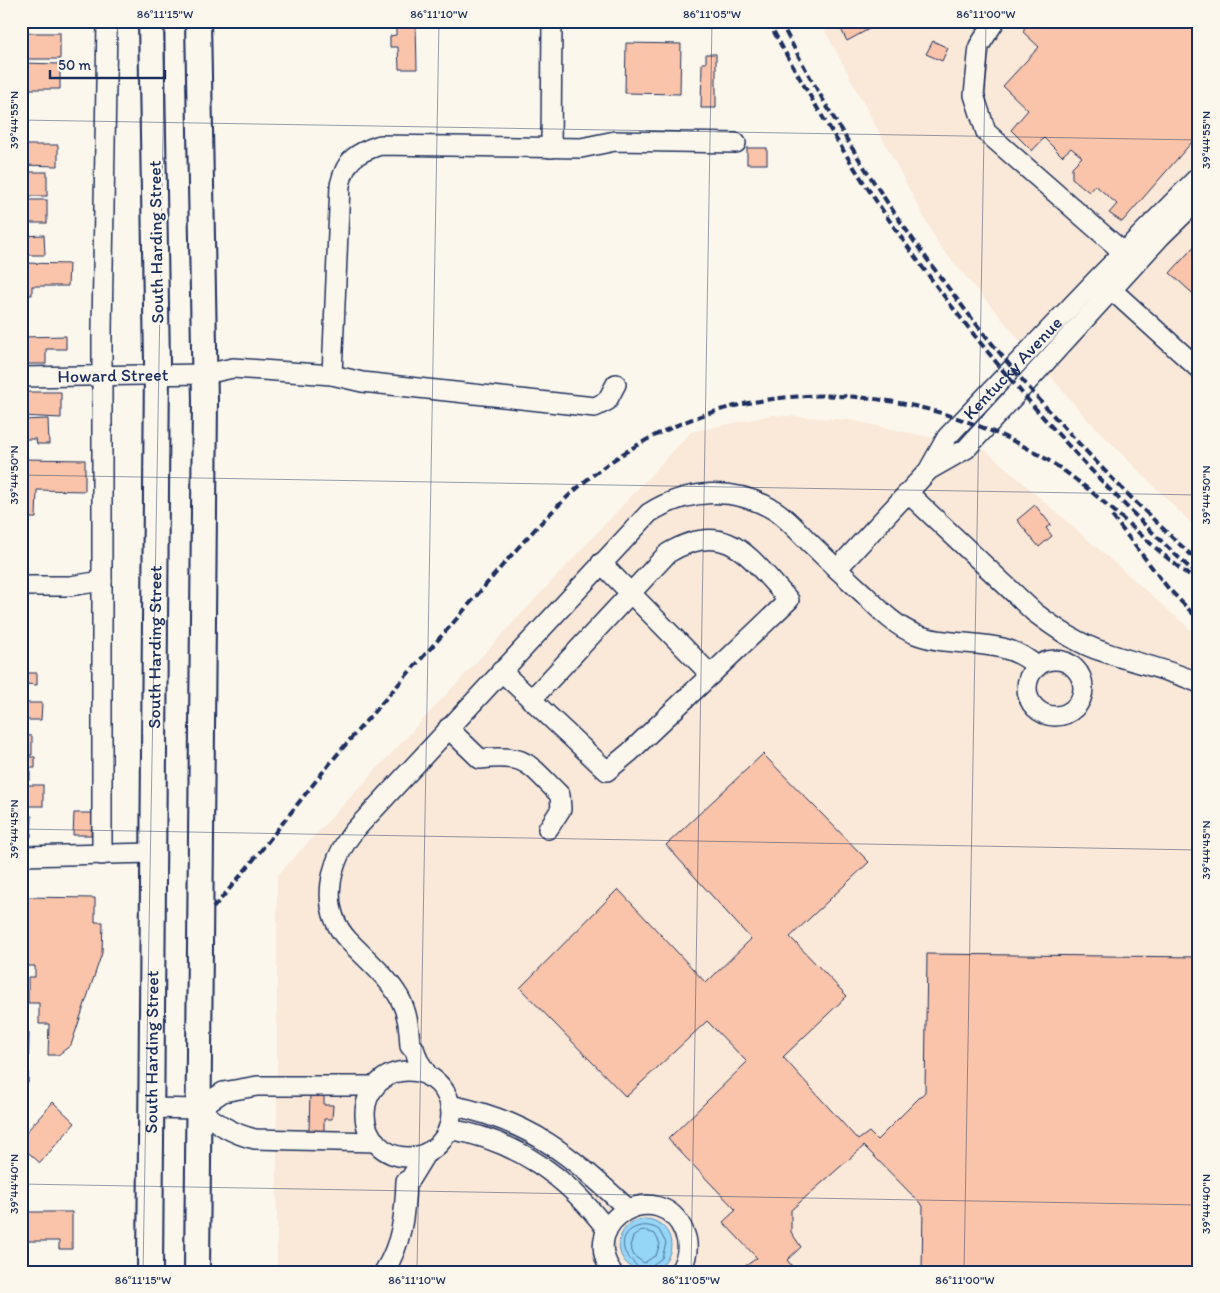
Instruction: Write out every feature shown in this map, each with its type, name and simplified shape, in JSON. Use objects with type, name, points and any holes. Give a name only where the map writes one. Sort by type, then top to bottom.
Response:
[{"type":"main road","name":"South Harding Street","points":[[150,1272],[158,375],[151,21]]},
{"type":"main road","points":[[197,1272],[205,374],[198,21]]},
{"type":"main road","points":[[137,1272],[151,1218]]},
{"type":"street","points":[[102,854],[102,376],[107,21]]},
{"type":"street","points":[[551,148],[552,21]]},
{"type":"street","points":[[995,21],[979,46],[974,95],[986,132],[1123,252]]},
{"type":"street","points":[[332,375],[338,202],[343,173],[351,160],[361,152],[380,145],[581,148],[615,141],[736,143]]},
{"type":"street","name":"Kentucky Avenue","points":[[837,568],[928,471],[947,437],[1105,284],[1123,252],[1199,176]]},
{"type":"street","points":[[1199,200],[1161,236],[1105,284],[1199,369]]},
{"type":"street","name":"Howard Street","points":[[21,378],[205,374],[234,368],[332,375],[362,382],[594,408],[607,401],[616,384]]},
{"type":"street","points":[[151,1108],[198,1109],[225,1129],[237,1135],[255,1139],[381,1146],[406,1157],[426,1153],[439,1144],[448,1129],[450,1105],[444,1091],[429,1077],[418,1060],[414,1048],[410,1046],[407,1015],[400,998],[340,929],[332,906],[331,879],[335,861],[346,840],[600,563],[649,513],[678,498],[705,493],[743,496],[772,508],[894,622],[915,634],[948,642],[997,646],[1021,655],[1037,667]]},
{"type":"street","points":[[908,493],[1034,612],[1054,627],[1103,652],[1199,683]]},
{"type":"street","points":[[501,671],[531,700],[606,771],[630,752],[789,600],[740,548],[721,539],[702,539],[685,543],[668,553],[531,700]]},
{"type":"street","points":[[600,563],[710,675]]},
{"type":"street","points":[[21,586],[70,586],[102,582]]},
{"type":"street","points":[[448,728],[480,759],[511,757],[525,761],[560,795],[561,809],[548,829]]},
{"type":"street","points":[[21,856],[153,853]]},
{"type":"street","points":[[406,1181],[402,1178],[366,1125],[365,1112],[367,1100],[404,1050],[410,1046]]},
{"type":"street","points":[[198,1109],[223,1092],[257,1086],[382,1081],[408,1071],[429,1077]]},
{"type":"street","points":[[450,1105],[505,1120],[537,1135],[580,1164],[628,1209]]},
{"type":"street","points":[[448,1129],[492,1140],[536,1162],[578,1195],[607,1230]]},
{"type":"street","points":[[406,1181],[410,1179],[426,1153]]},
{"type":"street","points":[[384,1272],[401,1235],[404,1220],[406,1181]]},
{"type":"street","points":[[612,1272],[604,1251],[607,1230],[616,1216],[628,1209],[643,1205],[655,1206],[665,1210],[678,1221],[685,1234],[687,1246],[685,1259],[679,1272]]},
{"type":"shaded area","points":[[820,21],[1199,21],[1199,531],[1086,418],[939,245]]},
{"type":"shaded area","points":[[772,415],[850,420],[984,449],[1199,637],[1199,1272],[277,1272],[277,876],[691,432]]},
{"type":"water","points":[[640,1219],[650,1219],[659,1223],[667,1231],[671,1245],[667,1259],[659,1267],[650,1271],[640,1271],[631,1267],[623,1259],[619,1250],[619,1240],[623,1231],[631,1223]]},
{"type":"building","points":[[837,21],[865,21],[869,29],[847,41]]},
{"type":"building","points":[[1027,21],[1192,21],[1199,28],[1199,134],[1122,222],[1109,213],[1117,204],[1095,185],[1089,192],[1072,178],[1072,167],[1082,157],[1071,148],[1062,156],[1044,138],[1032,151],[1011,130],[1028,110],[1003,86],[1039,47],[1023,32]]},
{"type":"building","points":[[396,22],[416,22],[417,69],[399,69],[398,47],[390,47],[390,36],[396,35]]},
{"type":"building","points":[[21,33],[60,33],[60,59],[21,59]]},
{"type":"building","points":[[933,41],[948,48],[942,61],[926,54]]},
{"type":"building","points":[[626,43],[681,44],[680,94],[625,93]]},
{"type":"building","points":[[706,54],[716,54],[716,108],[701,108],[702,63],[706,63]]},
{"type":"building","points":[[21,63],[60,64],[60,89],[21,89]]},
{"type":"building","points":[[21,145],[58,145],[58,166],[21,165]]},
{"type":"building","points":[[747,148],[767,148],[767,164],[747,164]]},
{"type":"building","points":[[21,172],[47,172],[47,196],[21,196]]},
{"type":"building","points":[[21,200],[47,200],[47,223],[21,223]]},
{"type":"building","points":[[44,235],[45,255],[21,255],[21,236]]},
{"type":"building","points":[[1199,241],[1199,299],[1170,273]]},
{"type":"building","points":[[21,263],[69,264],[68,286],[32,286],[32,295],[21,295]]},
{"type":"building","points":[[66,336],[66,349],[46,349],[46,364],[21,364],[21,337]]},
{"type":"building","points":[[21,392],[61,392],[61,418],[21,416]]},
{"type":"building","points":[[48,419],[49,444],[37,444],[36,439],[21,439],[21,420]]},
{"type":"building","points":[[24,459],[85,460],[85,491],[37,490],[36,518],[21,518],[21,462],[24,462]]},
{"type":"building","points":[[1035,505],[1051,525],[1046,528],[1052,536],[1039,547],[1017,520]]},
{"type":"building","points":[[21,673],[37,673],[37,685],[26,684],[26,696],[21,696]]},
{"type":"building","points":[[21,703],[42,703],[41,720],[21,720]]},
{"type":"building","points":[[21,735],[32,736],[32,755],[21,755]]},
{"type":"building","points":[[763,754],[869,862],[790,937],[847,996],[783,1057],[858,1140],[869,1132],[877,1140],[925,1092],[927,954],[1199,957],[1199,1272],[922,1272],[923,1206],[864,1146],[791,1210],[791,1232],[801,1247],[787,1260],[797,1272],[699,1272],[704,1266],[744,1267],[757,1258],[723,1222],[736,1210],[668,1139],[747,1062],[707,1021],[626,1097],[520,988],[618,889],[706,983],[751,939],[666,845]]},
{"type":"building","points":[[21,757],[35,757],[35,768],[30,768],[30,780],[21,780]]},
{"type":"building","points":[[21,785],[43,785],[43,806],[21,806]]},
{"type":"building","points":[[74,813],[92,813],[91,835],[73,835]]},
{"type":"building","points":[[21,816],[32,816],[31,837],[21,837]]},
{"type":"building","points":[[22,897],[95,898],[95,922],[103,922],[102,953],[71,1045],[58,1055],[48,1055],[49,1024],[39,1024],[39,1003],[28,1003],[28,977],[35,977],[35,966],[21,966]]},
{"type":"building","points":[[21,1032],[29,1033],[28,1083],[21,1083]]},
{"type":"building","points":[[310,1091],[324,1092],[324,1105],[333,1105],[332,1119],[324,1119],[324,1132],[309,1131]]},
{"type":"building","points":[[53,1102],[75,1123],[40,1163],[21,1146],[21,1138]]},
{"type":"building","points":[[21,1212],[72,1212],[72,1249],[59,1249],[59,1241],[21,1241]]},
{"type":"building","points":[[21,1260],[26,1260],[26,1272],[21,1272]]},
{"type":"railway","points":[[768,21],[811,98],[857,173],[906,245],[958,314],[1013,382],[1070,447],[1131,511],[1194,572]]},
{"type":"railway","points":[[780,21],[821,96],[865,169],[914,241],[966,310],[1020,377],[1078,442],[1137,504],[1199,562]]},
{"type":"railway","points":[[213,908],[245,871],[350,739],[547,516],[582,484],[632,448],[685,422],[740,405],[797,396],[854,397],[912,406],[969,422],[1025,447],[1072,476],[1199,583]]},
{"type":"railway","points":[[1112,516],[1168,588],[1199,620]]}]
